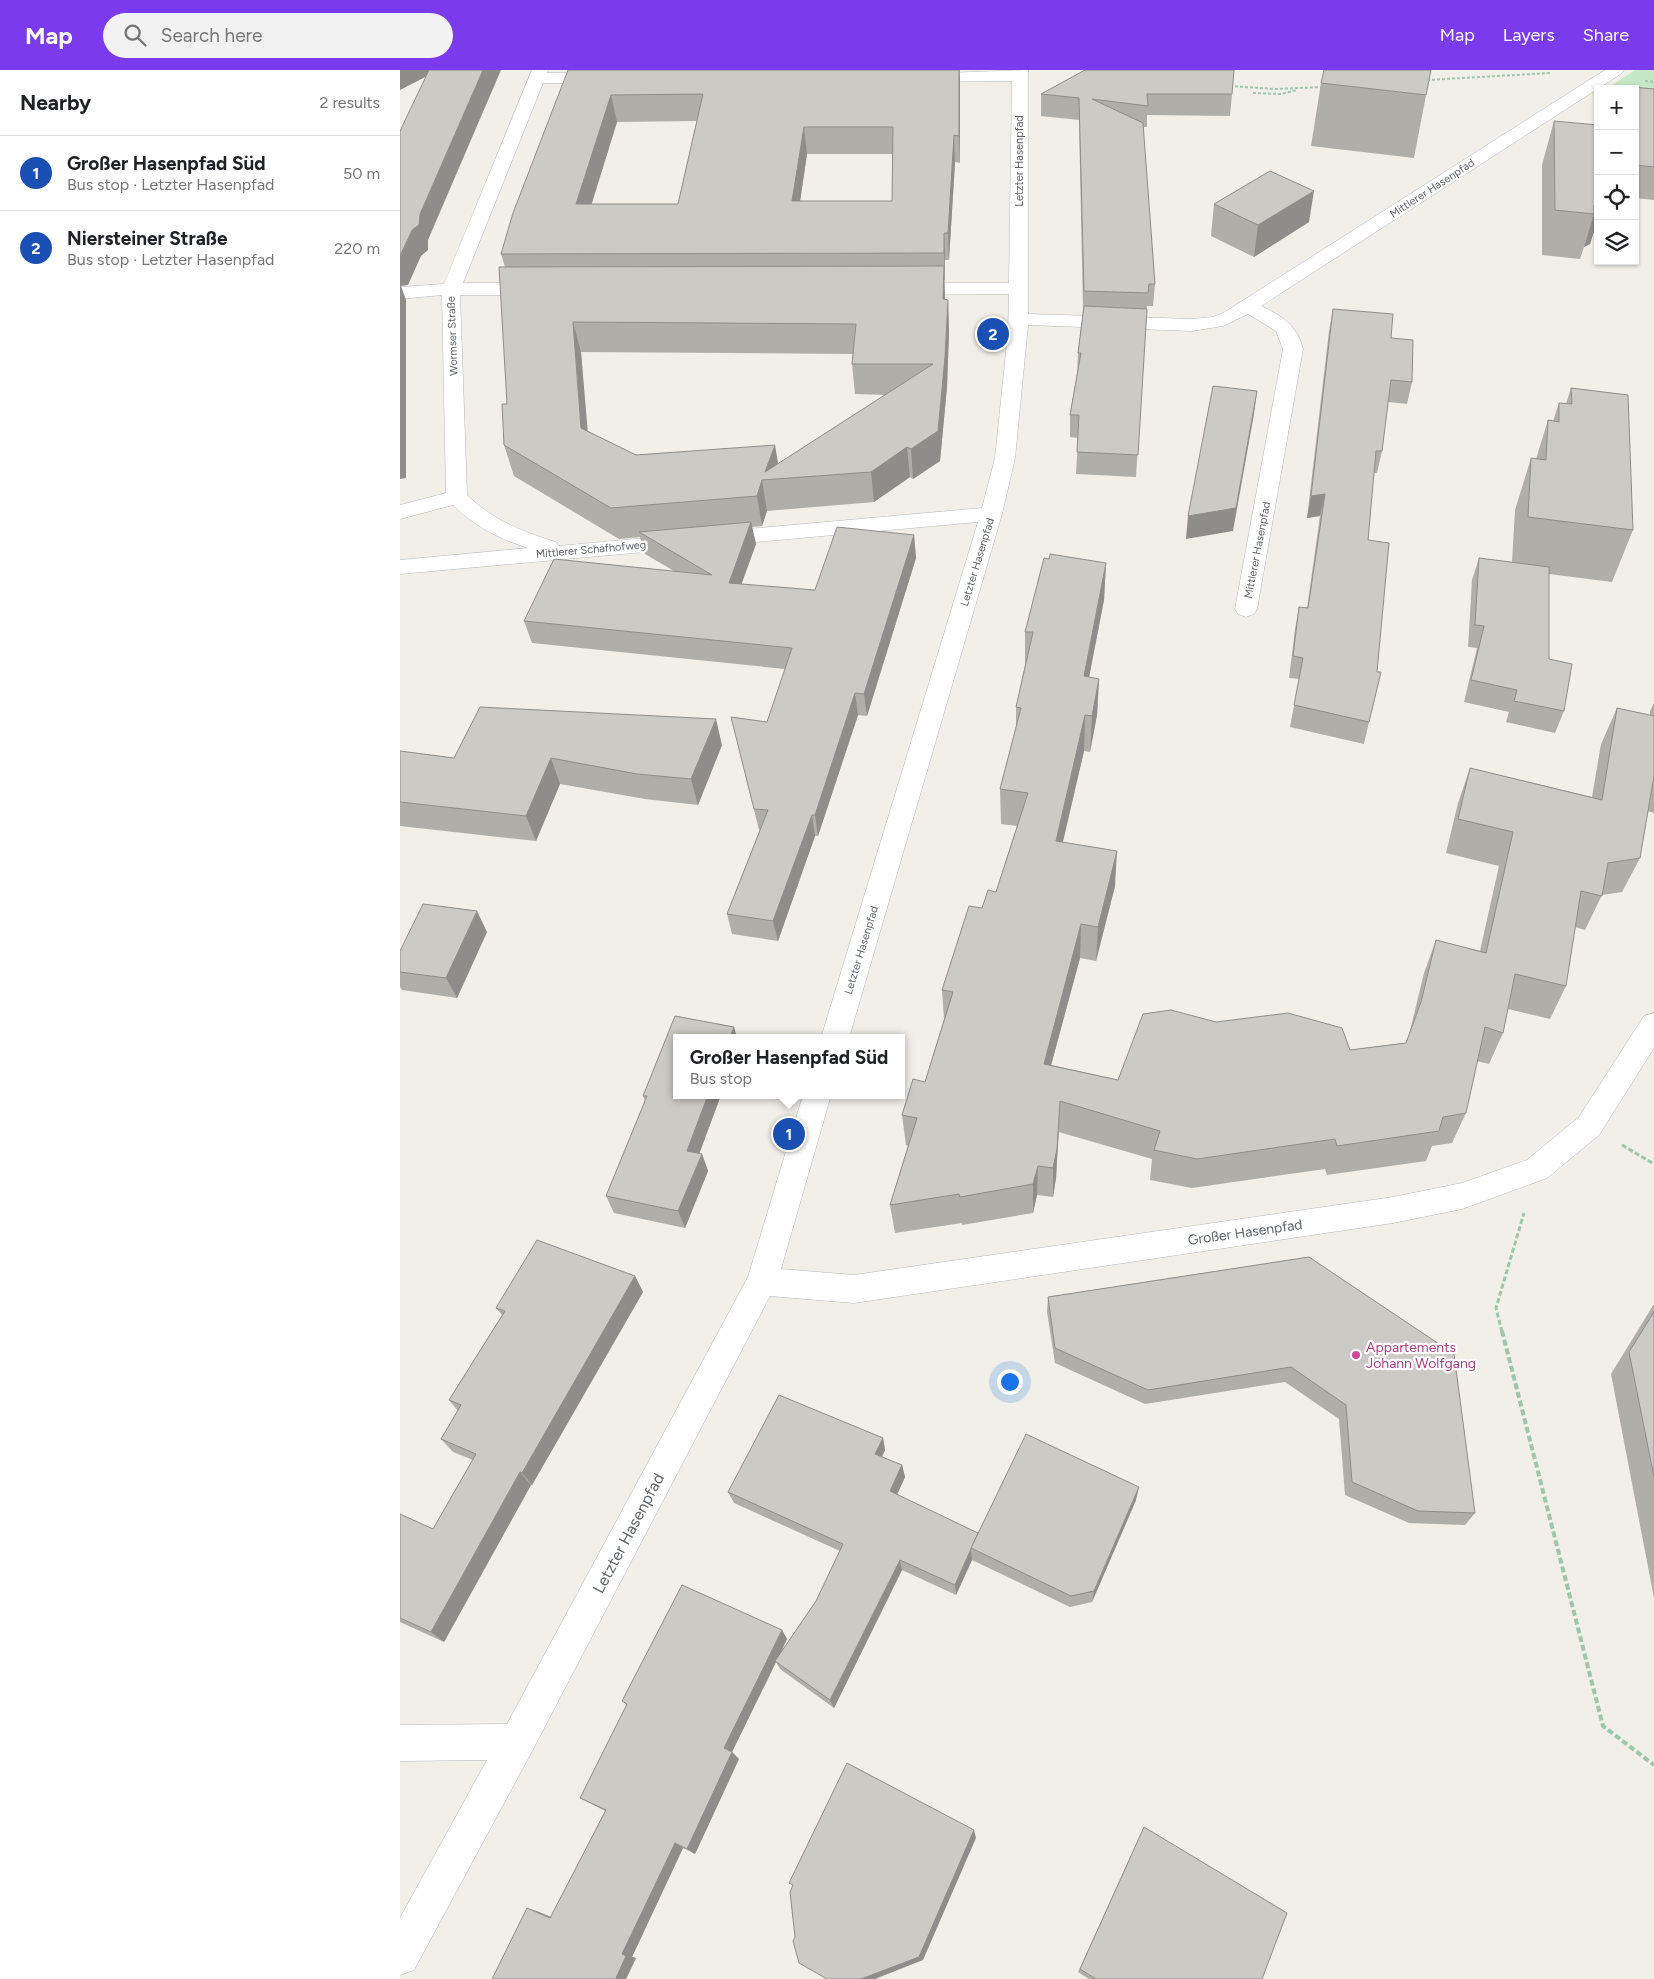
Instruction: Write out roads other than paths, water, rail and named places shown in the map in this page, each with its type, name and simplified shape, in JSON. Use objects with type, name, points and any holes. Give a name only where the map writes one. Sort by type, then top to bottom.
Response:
[{"type":"street","name":"Mittlerer Hasenpfad","points":[[1018,319],[1192,324],[1216,322],[1232,316],[1616,70]]},
{"type":"street","points":[[911,77],[1019,73]]},
{"type":"street","name":"Letzter Hasenpfad","points":[[835,1034],[991,514],[1005,458],[1018,319],[1019,73]]},
{"type":"street","points":[[538,74],[616,78]]},
{"type":"street","name":"Wormser Straße","points":[[457,497],[451,289],[538,74]]},
{"type":"street","points":[[888,288],[1018,288]]},
{"type":"street","points":[[400,292],[451,289],[560,289]]},
{"type":"street","name":"Mittlerer Hasenpfad","points":[[1246,609],[1293,348],[1291,335],[1280,323],[1248,307]]},
{"type":"street","points":[[400,512],[457,497],[471,513],[501,531],[519,539],[564,551]]},
{"type":"street","name":"Mittlerer Schafhofweg","points":[[400,567],[991,514]]},
{"type":"street","name":"Großer Hasenpfad","points":[[762,1281],[854,1289],[1393,1210],[1462,1196],[1537,1169],[1589,1126],[1654,1024]]},
{"type":"street","name":"Letzter Hasenpfad","points":[[400,1956],[762,1281],[816,1099]]},
{"type":"street","points":[[400,1743],[516,1742]]},
{"type":"place","name":"Niersteiner Straße","points":[[993,334]]},
{"type":"place","name":"Großer Hasenpfad Süd","points":[[789,1134]]},
{"type":"place","name":"Appartements Johann Wolfgang","points":[[1356,1355]]}]
